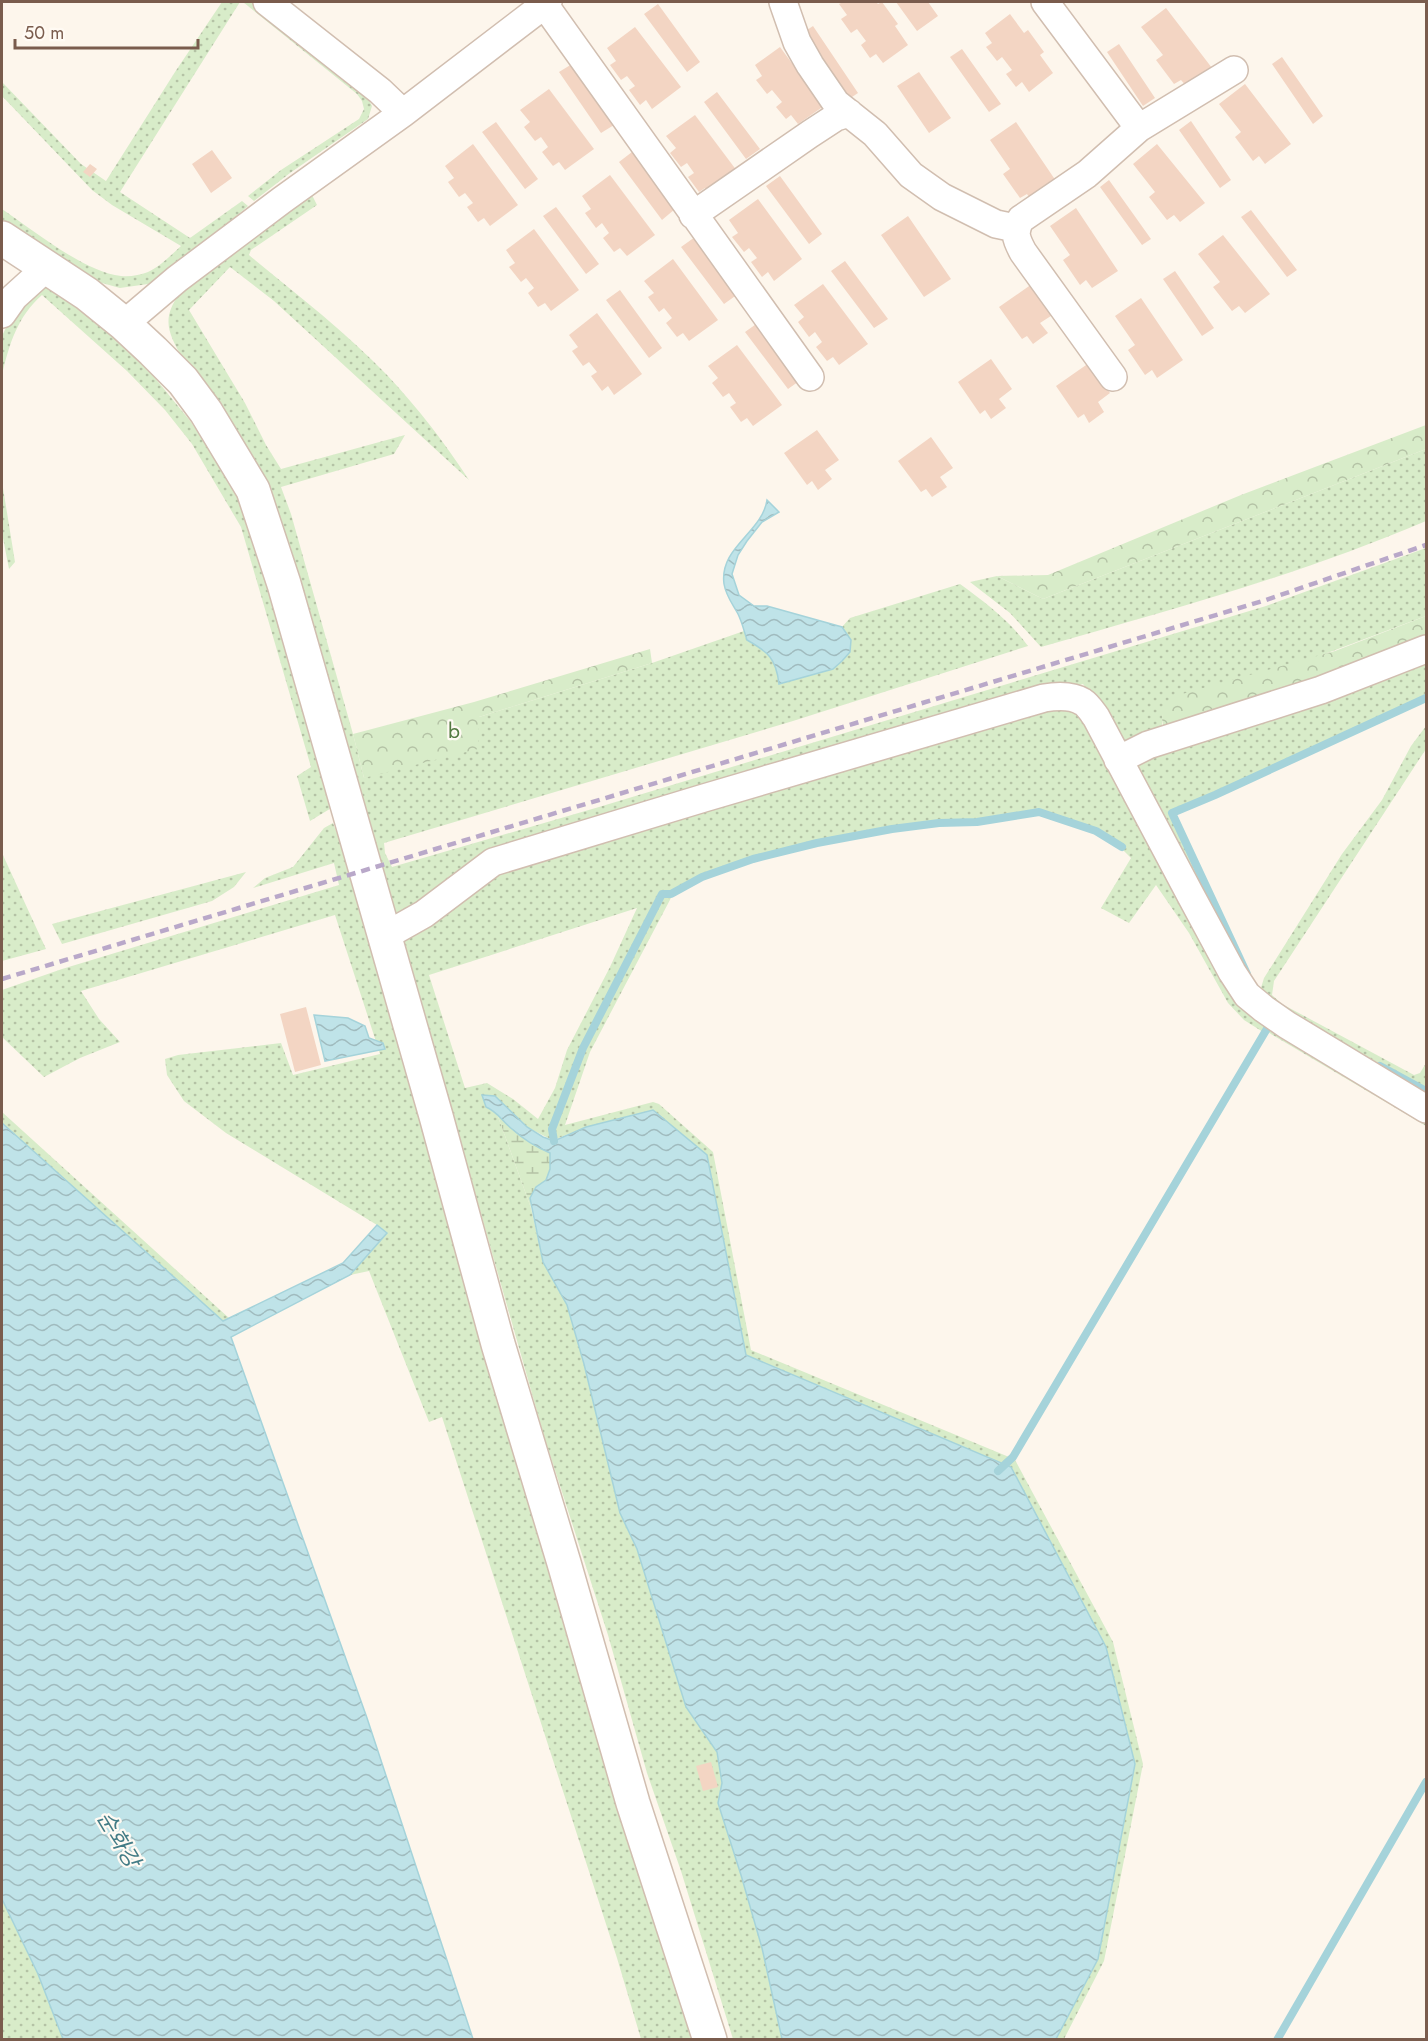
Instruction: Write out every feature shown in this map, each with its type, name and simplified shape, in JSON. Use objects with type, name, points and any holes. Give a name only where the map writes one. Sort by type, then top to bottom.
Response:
[{"type":"street","points":[[267,2],[380,91],[403,113]]},
{"type":"street","points":[[783,2],[797,42],[836,103],[875,134],[911,175],[942,197],[996,224],[1015,228]]},
{"type":"street","points":[[1045,2],[1139,128]]},
{"type":"street","points":[[124,324],[177,279],[403,113],[546,3],[693,215],[810,377]]},
{"type":"street","points":[[1113,377],[1023,252],[1017,242],[1015,228],[1021,219],[1087,174],[1139,128],[1234,70]]},
{"type":"street","points":[[693,215],[836,117],[849,114]]},
{"type":"street","points":[[2,238],[87,294],[124,324],[183,381],[206,412],[253,490],[284,584],[385,936],[498,1344],[633,1803],[710,2040]]},
{"type":"street","points":[[2,314],[14,297],[46,268]]},
{"type":"street","points":[[1118,760],[1148,745],[1321,690],[1426,649]]},
{"type":"street","points":[[385,936],[424,914],[493,862],[1044,698],[1068,697],[1084,702],[1096,717],[1227,962],[1247,995],[1287,1025],[1426,1109]]},
{"type":"green space","points":[[222,2],[240,2],[120,192],[190,238],[242,201],[248,206],[170,273],[148,284],[120,288],[91,280],[2,226],[2,209],[75,259],[107,273],[121,276],[135,276],[148,272],[162,264],[181,246],[112,205],[92,190],[2,96],[2,82],[81,164],[106,181]]},
{"type":"green space","points":[[243,2],[252,2],[363,89],[372,106],[368,119],[254,201],[248,196],[281,170],[359,119],[364,109],[357,94]]},
{"type":"green space","points":[[310,191],[317,205],[251,250],[249,255],[337,328],[387,375],[431,426],[469,480],[274,301],[230,267],[189,310],[245,403],[281,469],[405,435],[394,454],[281,487],[291,514],[364,778],[479,717],[652,663],[744,631],[751,642],[768,653],[778,674],[847,634],[842,627],[850,618],[960,584],[1005,620],[1028,646],[793,721],[384,843],[385,853],[392,867],[1266,606],[1426,548],[1426,616],[1162,715],[1162,726],[1167,735],[1140,742],[1125,741],[1120,738],[1083,684],[490,860],[401,918],[393,912],[330,708],[173,340],[168,323],[172,307],[184,288]]},
{"type":"green space","points":[[40,283],[106,328],[146,367],[191,422],[238,496],[253,530],[333,807],[310,821],[297,776],[311,767],[241,527],[192,444],[165,410],[127,371],[42,295],[27,312],[16,331],[2,375],[2,336],[13,313]]},
{"type":"green space","points":[[1426,425],[1426,449],[1043,599],[997,576],[1048,575],[1241,495]]},
{"type":"green space","points":[[1426,449],[1426,521],[1332,558],[1139,619],[1041,647],[1010,613],[970,582],[997,576],[1043,599]]},
{"type":"green space","points":[[2,463],[3,488],[15,562],[9,569],[2,533]]},
{"type":"green space","points":[[1426,616],[1426,645],[1167,735],[1165,731],[1162,720],[1164,705],[1182,694],[1335,651]]},
{"type":"green space","name":"b","points":[[650,649],[652,663],[479,717],[478,749],[364,778],[353,734],[474,702]]},
{"type":"green space","points":[[1426,656],[1426,696],[1214,794],[1169,812],[1247,978],[1266,1005],[1426,1093],[1426,1106],[1282,1018],[1255,998],[1246,987],[1139,788],[1133,767],[1135,759],[1143,754],[1297,704]]},
{"type":"green space","points":[[1050,701],[1079,711],[1234,982],[1426,1115],[1426,1126],[1266,1031],[1270,1027],[1267,1025],[1263,1032],[1244,1020],[1228,1003],[1189,933],[1156,885],[1129,923],[1101,908],[1131,858],[1121,848],[1123,845],[1097,830],[1039,810],[977,820],[939,821],[892,827],[816,841],[752,858],[701,875],[671,892],[661,892],[581,1048],[550,1129],[552,1140],[527,1127],[495,1096],[486,1107],[496,1111],[531,1208],[543,1262],[567,1305],[584,1364],[620,1513],[637,1549],[686,1707],[717,1752],[722,1783],[718,1803],[762,1948],[782,2039],[733,2039],[681,1871],[647,1773],[608,1635],[544,1436],[403,947],[403,941],[496,869]],"holes":[[[637,908],[610,967],[567,1050],[555,1088],[538,1119],[513,1099],[487,1083],[465,1088],[429,975]]]},
{"type":"green space","points":[[1426,726],[1426,749],[1274,981],[1272,995],[1282,1004],[1414,1075],[1420,1073],[1426,1063],[1426,1089],[1293,1016],[1260,991],[1264,978],[1342,854],[1382,800],[1411,746]]},
{"type":"green space","points":[[333,823],[349,865],[701,2039],[641,2039],[617,1958],[442,1417],[429,1422],[369,1271],[350,1275],[387,1233],[226,1133],[184,1101],[167,1075],[165,1059],[178,1055],[281,1043],[293,1075],[380,1054],[335,915],[81,991],[99,1019],[120,1042],[80,1058],[44,1077],[2,1037],[2,990],[62,969],[339,885],[334,863],[253,888],[265,878],[293,867],[324,828]]},
{"type":"green space","points":[[2,853],[46,949],[2,961]]},
{"type":"green space","points":[[246,872],[234,887],[212,901],[62,944],[52,924]]},
{"type":"green space","points":[[663,895],[672,896],[590,1052],[565,1125],[653,1102],[659,1104],[713,1152],[751,1350],[1009,1457],[1002,1464],[746,1355],[707,1155],[586,1127],[556,1139],[554,1129],[584,1049]]},
{"type":"green space","points":[[496,1111],[520,1135],[550,1153],[550,1169],[546,1180],[536,1187],[530,1198],[531,1208]]},
{"type":"green space","points":[[2,1112],[229,1318],[223,1321],[2,1123]]},
{"type":"green space","points":[[1014,1458],[1113,1642],[1143,1764],[1104,1961],[1064,2039],[1056,2039],[1098,1959],[1011,1467],[1006,1466]]},
{"type":"green space","points":[[2,1899],[38,1974],[63,2039],[2,2039]]},
{"type":"water","points":[[767,500],[779,512],[762,522],[738,555],[732,574],[739,595],[754,606],[767,606],[842,627],[851,640],[850,652],[833,669],[779,684],[776,668],[770,657],[747,640],[724,584],[724,571],[728,560],[764,512]]},
{"type":"water","points":[[314,1015],[348,1018],[365,1026],[369,1038],[383,1043],[385,1049],[325,1061]]},
{"type":"water","points":[[482,1095],[495,1096],[527,1127],[554,1141],[586,1127],[653,1110],[707,1155],[746,1355],[1011,1467],[1106,1647],[1135,1764],[1098,1959],[1056,2039],[782,2039],[762,1948],[718,1803],[722,1783],[717,1752],[686,1707],[637,1549],[620,1513],[584,1364],[567,1305],[543,1262],[530,1198],[536,1187],[546,1180],[550,1169],[550,1153],[525,1139],[494,1111],[486,1107]]},
{"type":"water","name":"순화강","points":[[2,1123],[223,1321],[343,1263],[377,1225],[387,1233],[350,1275],[231,1337],[367,1718],[473,2039],[63,2039],[38,1974],[2,1899]]},
{"type":"building","points":[[876,2],[878,4],[882,2],[898,24],[895,26],[908,45],[883,63],[876,54],[870,58],[861,45],[866,41],[857,29],[851,33],[841,19],[847,15],[839,4]]},
{"type":"building","points":[[896,2],[928,2],[938,16],[917,31]]},
{"type":"building","points":[[658,4],[700,62],[687,72],[644,14]]},
{"type":"building","points":[[1166,8],[1212,68],[1187,87],[1181,80],[1174,84],[1156,60],[1163,55],[1141,27]]},
{"type":"building","points":[[1010,14],[1024,33],[1028,30],[1044,52],[1040,55],[1053,73],[1029,92],[1022,82],[1016,87],[1006,74],[1012,70],[1002,57],[997,61],[986,47],[992,43],[985,33]]},
{"type":"building","points":[[813,26],[858,93],[846,101],[801,34]]},
{"type":"building","points":[[635,27],[681,87],[652,109],[646,100],[640,105],[629,90],[635,86],[627,76],[621,80],[610,65],[616,61],[607,48]]},
{"type":"building","points":[[1119,44],[1155,98],[1143,106],[1107,52]]},
{"type":"building","points":[[780,47],[794,66],[797,63],[824,106],[798,124],[791,115],[786,119],[776,107],[782,102],[772,90],[767,94],[756,80],[762,76],[755,65]]},
{"type":"building","points":[[962,49],[1001,104],[989,112],[950,57]]},
{"type":"building","points":[[1282,57],[1323,116],[1313,124],[1272,64]]},
{"type":"building","points":[[572,64],[614,125],[601,133],[559,72]]},
{"type":"building","points":[[919,72],[951,118],[929,133],[897,86]]},
{"type":"building","points":[[1245,84],[1291,144],[1265,164],[1259,156],[1253,161],[1235,137],[1241,132],[1219,104]]},
{"type":"building","points":[[549,89],[594,149],[565,170],[559,162],[553,166],[542,152],[548,147],[541,137],[535,141],[524,127],[530,122],[520,110]]},
{"type":"building","points":[[717,92],[760,149],[746,159],[704,102]]},
{"type":"building","points":[[695,115],[740,175],[711,196],[705,188],[699,192],[688,177],[694,173],[687,163],[681,167],[670,153],[676,148],[666,136]]},
{"type":"building","points":[[1191,121],[1231,180],[1220,188],[1179,130]]},
{"type":"building","points":[[496,122],[538,179],[525,189],[482,132]]},
{"type":"building","points":[[1016,122],[1058,184],[1032,202],[1027,194],[1020,198],[1003,174],[1010,169],[990,140]]},
{"type":"building","points":[[473,144],[518,205],[490,226],[484,218],[478,222],[467,207],[473,203],[465,193],[459,197],[448,182],[454,178],[445,166]]},
{"type":"building","points":[[1157,144],[1205,203],[1180,222],[1174,215],[1167,220],[1149,197],[1155,192],[1133,164]]},
{"type":"building","points":[[212,150],[232,178],[211,193],[192,164]]},
{"type":"building","points":[[632,152],[675,209],[662,220],[619,162]]},
{"type":"building","points":[[90,164],[97,169],[90,177],[83,172]]},
{"type":"building","points":[[610,175],[655,235],[627,256],[620,248],[614,252],[603,238],[609,233],[602,223],[596,228],[585,213],[591,209],[582,196]]},
{"type":"building","points":[[780,176],[822,234],[809,244],[766,186]]},
{"type":"building","points":[[1109,180],[1151,239],[1142,245],[1100,187]]},
{"type":"building","points":[[758,199],[802,259],[774,281],[768,272],[762,277],[751,262],[757,258],[749,248],[744,252],[732,237],[738,233],[729,220]]},
{"type":"building","points":[[556,207],[599,264],[586,274],[543,216]]},
{"type":"building","points":[[1076,208],[1118,271],[1092,288],[1086,280],[1080,285],[1063,260],[1070,255],[1050,226]]},
{"type":"building","points":[[1251,210],[1297,270],[1287,277],[1241,217]]},
{"type":"building","points":[[908,216],[951,279],[924,297],[881,235]]},
{"type":"building","points":[[534,229],[579,290],[551,311],[545,303],[538,307],[528,293],[534,288],[526,278],[521,282],[509,267],[515,263],[506,250]]},
{"type":"building","points":[[1223,235],[1270,294],[1245,313],[1239,306],[1232,311],[1213,287],[1220,282],[1198,254]]},
{"type":"building","points":[[695,237],[738,294],[724,304],[681,247]]},
{"type":"building","points":[[673,259],[718,320],[689,341],[683,333],[677,337],[666,323],[672,318],[664,308],[659,312],[648,297],[654,293],[644,281]]},
{"type":"building","points":[[845,261],[888,319],[874,328],[831,271]]},
{"type":"building","points":[[1175,271],[1214,328],[1202,336],[1163,279]]},
{"type":"building","points":[[823,284],[868,344],[839,365],[833,357],[827,361],[816,347],[822,342],[815,332],[809,337],[798,322],[804,317],[794,305]]},
{"type":"building","points":[[1032,284],[1054,314],[1040,323],[1048,333],[1033,344],[1027,336],[1022,339],[999,307]]},
{"type":"building","points":[[620,290],[662,348],[649,358],[606,300]]},
{"type":"building","points":[[1141,298],[1183,360],[1157,378],[1152,370],[1145,375],[1128,350],[1135,345],[1115,316]]},
{"type":"building","points":[[597,313],[642,374],[614,395],[608,386],[602,391],[591,376],[597,372],[589,362],[583,366],[572,351],[578,347],[569,335]]},
{"type":"building","points":[[759,322],[802,379],[788,389],[745,332]]},
{"type":"building","points":[[737,345],[782,405],[753,426],[747,418],[741,422],[730,407],[736,403],[729,393],[723,397],[712,383],[718,378],[708,366]]},
{"type":"building","points":[[991,359],[1012,389],[999,399],[1006,408],[991,419],[985,410],[980,414],[958,382]]},
{"type":"building","points":[[1089,363],[1110,393],[1098,402],[1104,412],[1089,423],[1084,414],[1078,418],[1056,386]]},
{"type":"building","points":[[817,430],[839,460],[825,470],[832,479],[818,490],[812,481],[807,485],[784,453]]},
{"type":"building","points":[[931,437],[953,468],[940,477],[947,487],[932,497],[926,489],[921,492],[898,461]]},
{"type":"building","points":[[306,1007],[321,1065],[295,1072],[280,1014]]},
{"type":"building","points":[[711,1762],[718,1787],[703,1791],[696,1766]]},
{"type":"waterway","points":[[1247,974],[1172,813],[1426,698]]},
{"type":"waterway","points":[[554,1141],[552,1129],[583,1048],[662,894],[671,894],[702,877],[753,859],[817,843],[892,829],[939,823],[977,822],[1039,812],[1096,831],[1122,847]]},
{"type":"waterway","points":[[998,1471],[1013,1457],[1268,1027]]},
{"type":"waterway","points":[[1380,1066],[1426,1091]]},
{"type":"waterway","points":[[1277,2040],[1426,1782]]},
{"type":"railway","points":[[2,979],[1266,600],[1426,545]]}]
